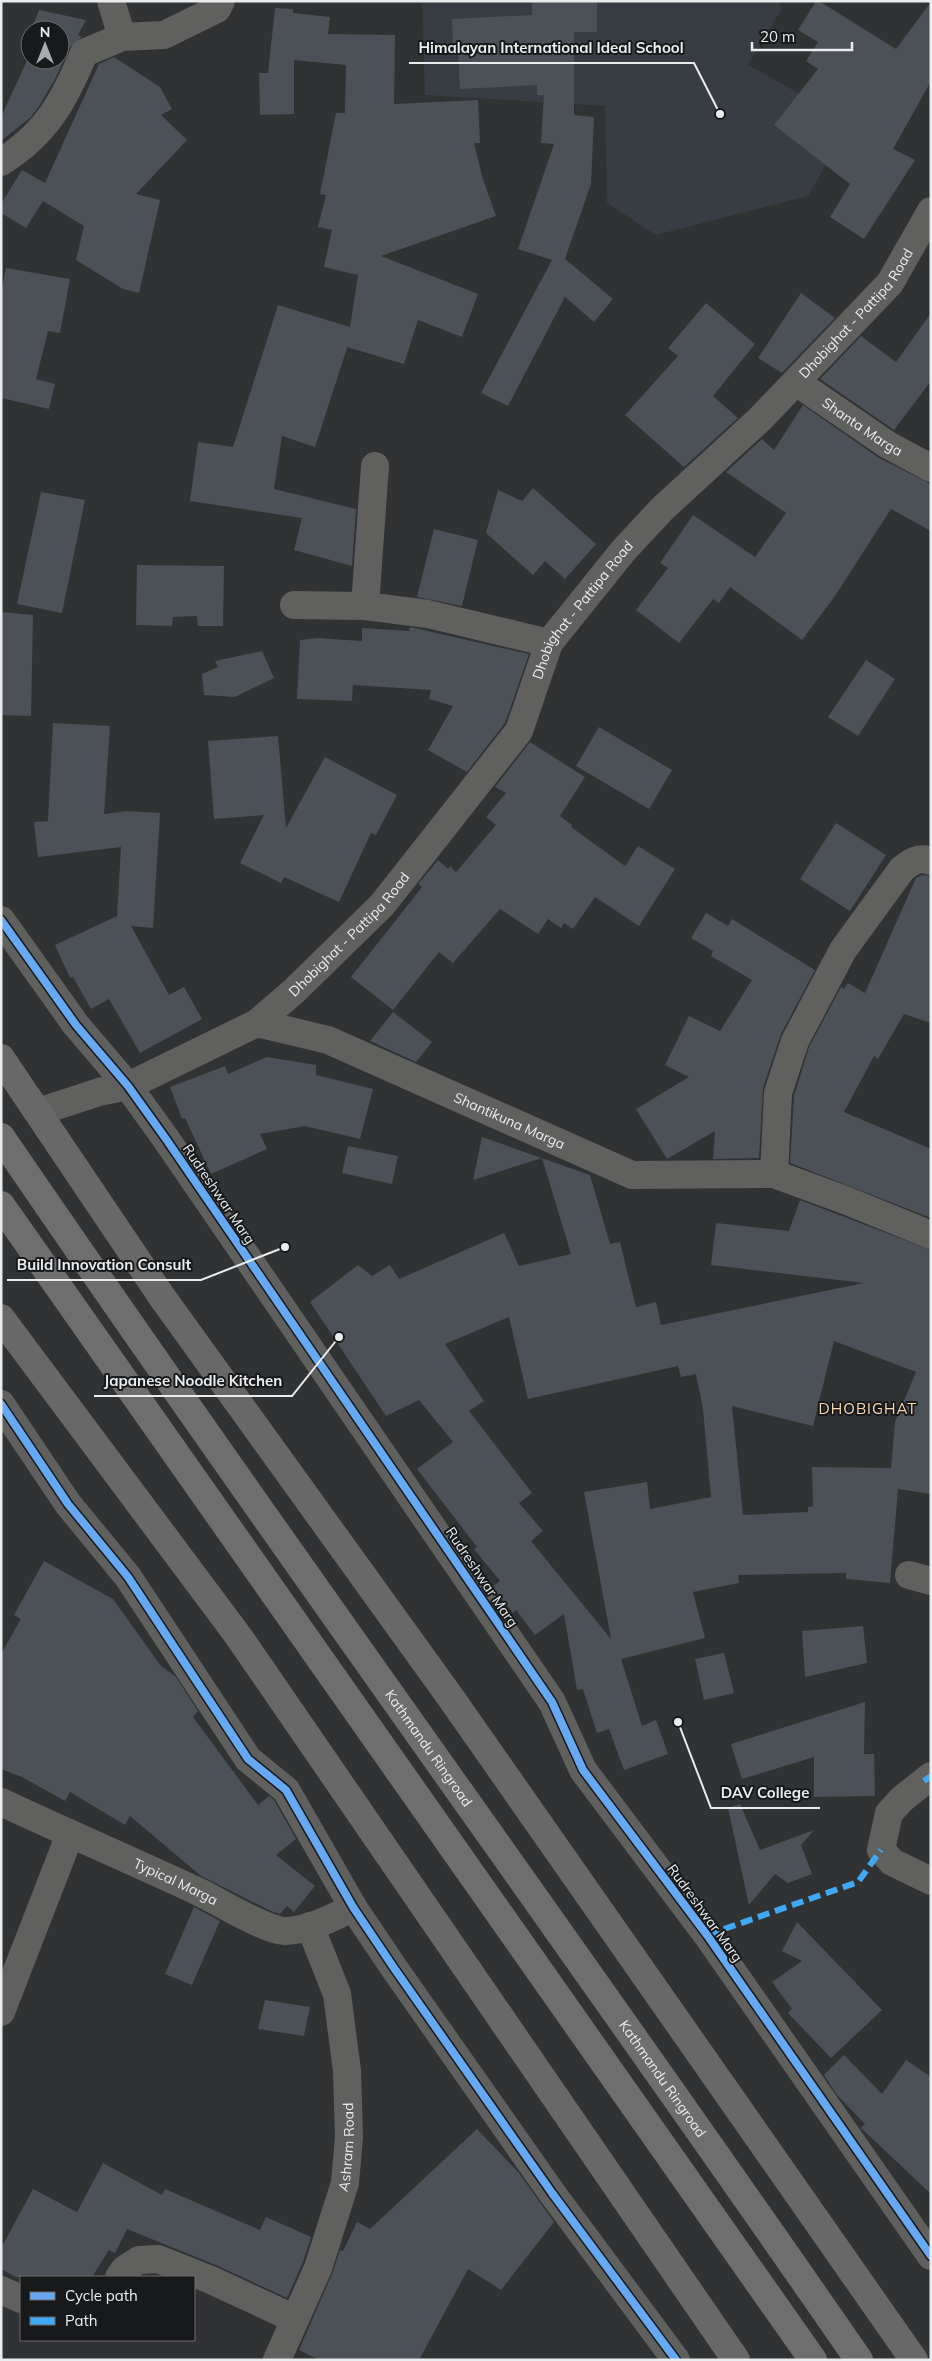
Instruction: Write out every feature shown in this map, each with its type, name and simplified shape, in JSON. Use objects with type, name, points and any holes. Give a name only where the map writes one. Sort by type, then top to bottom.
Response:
[{"type":"highway","name":"Kathmandu Ringroad","points":[[1,1137],[171,1385],[594,1979],[859,2360]]},
{"type":"highway","points":[[1,1205],[813,2360]]},
{"type":"main road","points":[[1,1058],[162,1298],[451,1698],[914,2360]]},
{"type":"main road","points":[[1,1318],[239,1637],[736,2360]]},
{"type":"street","points":[[110,1],[122,38]]},
{"type":"street","points":[[1,162],[18,152],[38,133],[67,95],[84,53],[122,38],[164,35],[217,9],[221,1]]},
{"type":"street","name":"Dhobighat - Pattipa Road","points":[[257,1023],[294,991],[382,905],[519,731],[549,643],[623,552],[662,509],[760,419],[890,283],[931,211]]},
{"type":"street","name":"Shanta Marga","points":[[796,382],[888,445],[931,468]]},
{"type":"street","points":[[365,606],[375,466]]},
{"type":"street","points":[[294,605],[365,606],[428,614],[549,643]]},
{"type":"street","points":[[774,1174],[778,1093],[795,1041],[843,950],[902,869],[913,861],[925,859],[931,861]]},
{"type":"street","name":"Rudreshwar Marg","points":[[1,920],[76,1025],[128,1086],[552,1702],[583,1770],[707,1935],[931,2256]]},
{"type":"street","points":[[38,1112],[99,1092],[128,1086],[257,1023]]},
{"type":"street","name":"Shantikuna Marga","points":[[257,1023],[328,1040],[632,1175],[774,1174],[931,1235]]},
{"type":"street","points":[[1,1404],[68,1504],[128,1577],[248,1759],[286,1790],[354,1908],[540,2176],[676,2360]]},
{"type":"street","points":[[928,1779],[889,1813],[881,1850],[892,1862],[931,1881]]},
{"type":"street","name":"Typical Marga","points":[[1,1802],[120,1855],[250,1919],[285,1931],[310,1926],[354,1908]]},
{"type":"street","points":[[1,2012],[70,1834]]},
{"type":"street","name":"Ashram Road","points":[[277,2360],[318,2268],[345,2183],[349,2137],[347,2071],[337,1994],[310,1926]]},
{"type":"street","points":[[120,2276],[125,2269],[138,2260],[158,2259],[211,2280],[295,2319]]},
{"type":"street","points":[[1,2290],[20,2299]]},
{"type":"shaded area","points":[[422,1],[780,1],[781,10],[748,65],[850,122],[808,196],[656,235],[607,203],[605,106],[425,95]]},
{"type":"building","points":[[532,1],[597,1],[597,32],[574,32],[574,115],[594,117],[591,184],[565,259],[613,299],[594,322],[565,297],[508,406],[481,393],[552,260],[518,249],[554,144],[541,143],[544,95],[537,95],[537,85],[460,89],[458,51],[453,51],[452,19],[532,15]]},
{"type":"building","points":[[816,1],[819,1],[896,49],[931,2],[931,81],[893,149],[915,160],[864,239],[830,217],[850,184],[774,125],[818,69],[806,61],[818,42],[798,30]]},
{"type":"building","points":[[275,8],[293,9],[293,13],[330,17],[328,34],[395,35],[394,104],[478,100],[480,143],[474,143],[482,176],[496,216],[381,256],[478,294],[462,337],[418,320],[404,364],[347,347],[315,447],[282,436],[274,489],[356,509],[352,566],[294,550],[302,518],[190,501],[198,442],[233,447],[278,305],[350,327],[358,275],[324,267],[332,230],[318,227],[326,195],[320,194],[336,113],[345,113],[346,65],[294,60],[294,114],[260,115],[259,73],[268,73]]},
{"type":"building","points":[[39,10],[86,20],[78,35],[82,37],[70,47],[70,20],[35,20]]},
{"type":"building","points":[[114,57],[160,87],[172,109],[161,115],[187,140],[136,194],[160,200],[139,293],[123,289],[76,260],[84,226],[43,201],[26,228],[1,213],[1,204],[22,170],[45,183],[99,64]]},
{"type":"building","points":[[23,70],[59,70],[31,117],[1,141],[1,117]]},
{"type":"building","points":[[6,268],[70,279],[60,333],[48,331],[36,379],[55,384],[49,409],[1,398],[1,293]]},
{"type":"building","points":[[801,293],[835,318],[782,373],[758,358]]},
{"type":"building","points":[[706,303],[755,344],[713,396],[738,418],[684,467],[625,415],[678,356],[668,348]]},
{"type":"building","points":[[931,313],[931,381],[894,430],[820,379],[861,336],[896,362]]},
{"type":"building","points":[[803,405],[879,458],[931,484],[931,531],[891,509],[835,596],[802,640],[730,587],[719,603],[713,599],[679,643],[636,610],[668,568],[660,563],[693,515],[755,557],[786,513],[726,472],[762,439],[774,450]]},
{"type":"building","points":[[533,488],[596,544],[565,579],[545,561],[533,575],[486,533],[498,490],[522,501]]},
{"type":"building","points":[[41,492],[85,500],[62,613],[17,604]]},
{"type":"building","points":[[434,529],[478,540],[462,606],[417,597]]},
{"type":"building","points":[[137,565],[224,566],[223,626],[198,626],[197,616],[173,617],[172,626],[136,625]]},
{"type":"building","points":[[1,612],[33,615],[31,716],[1,715]]},
{"type":"building","points":[[410,627],[529,654],[505,723],[467,772],[428,750],[453,706],[429,699],[431,690],[353,685],[352,701],[297,699],[300,640],[317,638],[362,641],[362,628],[409,631]]},
{"type":"building","points":[[262,651],[274,678],[235,697],[204,695],[202,674],[218,667],[215,661]]},
{"type":"building","points":[[866,660],[895,679],[858,736],[828,717]]},
{"type":"building","points":[[53,723],[110,726],[104,814],[127,811],[160,813],[153,928],[131,926],[169,995],[184,987],[202,1019],[140,1053],[109,999],[91,1009],[73,977],[70,978],[55,945],[117,916],[121,847],[38,857],[34,822],[48,821]]},
{"type":"building","points":[[599,727],[672,770],[649,809],[576,766]]},
{"type":"building","points":[[278,736],[286,828],[325,757],[397,795],[376,835],[371,833],[339,902],[284,877],[281,883],[240,863],[264,815],[214,819],[208,741]]},
{"type":"building","points":[[530,742],[585,777],[560,816],[572,825],[571,827],[625,866],[638,846],[675,869],[639,926],[595,897],[573,929],[564,923],[561,928],[548,919],[538,934],[500,909],[453,963],[439,952],[393,1010],[351,977],[422,887],[418,884],[438,860],[448,869],[450,866],[456,872],[496,825],[486,817],[506,793],[495,787]]},
{"type":"building","points":[[836,823],[886,855],[850,911],[800,879]]},
{"type":"building","points":[[922,875],[931,876],[931,1023],[904,1014],[878,1059],[874,1056],[844,1112],[931,1149],[931,1218],[790,1163],[794,1096],[809,1047],[841,987],[844,989],[848,983],[865,993],[916,878]]},
{"type":"building","points":[[706,913],[728,926],[732,919],[815,970],[781,1034],[763,1088],[759,1158],[713,1159],[715,1131],[667,1159],[636,1109],[689,1077],[665,1065],[689,1016],[720,1031],[752,980],[711,956],[713,951],[691,938]]},
{"type":"building","points":[[393,1012],[432,1042],[416,1062],[370,1041]]},
{"type":"building","points":[[267,1057],[316,1065],[316,1075],[373,1089],[360,1139],[305,1126],[260,1134],[267,1149],[211,1174],[185,1118],[182,1119],[170,1087],[225,1066],[228,1074]]},
{"type":"building","points":[[482,1137],[542,1158],[473,1180]]},
{"type":"building","points":[[348,1146],[398,1156],[392,1184],[342,1173]]},
{"type":"building","points":[[542,1158],[590,1175],[610,1244],[620,1242],[636,1307],[656,1302],[661,1325],[864,1283],[711,1265],[716,1223],[789,1231],[800,1200],[931,1250],[931,1494],[898,1489],[890,1583],[846,1579],[846,1573],[738,1575],[739,1583],[693,1592],[705,1638],[621,1659],[642,1726],[656,1720],[668,1754],[624,1770],[609,1729],[597,1733],[583,1689],[577,1690],[564,1614],[535,1635],[516,1610],[513,1613],[492,1587],[500,1581],[474,1549],[477,1547],[417,1469],[453,1442],[419,1400],[386,1416],[310,1302],[358,1265],[372,1276],[390,1265],[399,1279],[504,1233],[519,1266],[571,1254]],"holes":[[[509,1317],[528,1399],[678,1366],[681,1377],[696,1374],[703,1409],[711,1497],[650,1509],[647,1482],[584,1492],[611,1639],[531,1541],[543,1531],[519,1503],[532,1493],[469,1411],[484,1401],[445,1344]],[[834,1341],[916,1372],[895,1422],[891,1468],[812,1467],[813,1506],[808,1507],[808,1512],[743,1515],[732,1406],[813,1426]]]},
{"type":"building","points":[[44,1561],[113,1599],[161,1666],[176,1677],[198,1711],[193,1717],[258,1805],[269,1796],[274,1800],[296,1839],[276,1855],[315,1886],[294,1912],[287,1906],[280,1914],[271,1911],[201,1876],[130,1816],[125,1825],[70,1792],[65,1801],[22,1777],[1,1769],[1,1654],[21,1619],[14,1615]]},
{"type":"building","points":[[863,1626],[867,1663],[805,1677],[802,1631]]},
{"type":"building","points":[[724,1653],[734,1693],[704,1700],[695,1659]]},
{"type":"building","points":[[865,1702],[864,1754],[874,1754],[875,1796],[814,1797],[814,1757],[742,1779],[731,1744]]},
{"type":"building","points":[[740,1804],[760,1850],[814,1830],[801,1845],[812,1874],[788,1883],[775,1874],[749,1905],[728,1808]]},
{"type":"building","points":[[194,1907],[220,1921],[192,1985],[165,1974]]},
{"type":"building","points":[[797,1922],[882,2010],[831,2058],[788,2013],[792,2009],[772,1982],[802,1961],[782,1951]]},
{"type":"building","points":[[265,2000],[310,2007],[304,2036],[258,2029]]},
{"type":"building","points":[[844,2055],[882,2094],[906,2060],[931,2077],[931,2194],[861,2128],[865,2124],[837,2095],[824,2075]]},
{"type":"building","points":[[477,2129],[519,2173],[554,2222],[501,2290],[468,2269],[419,2360],[319,2360],[299,2350],[332,2274],[340,2250],[343,2251],[357,2222],[370,2229]]},
{"type":"building","points":[[103,2163],[162,2195],[165,2189],[260,2230],[266,2217],[311,2237],[303,2262],[287,2298],[218,2266],[127,2229],[115,2253],[109,2250],[93,2276],[16,2277],[1,2269],[1,2248],[33,2189],[77,2212]]},
{"type":"marked path","points":[[924,1781],[931,1776]]},
{"type":"marked path","points":[[707,1935],[858,1882],[881,1850]]},
{"type":"cycle path","points":[[1,920],[76,1025],[128,1086],[166,1139],[552,1702],[583,1770],[707,1935],[931,2256]]},
{"type":"cycle path","points":[[1,1404],[68,1504],[128,1577],[248,1759],[286,1790],[353,1907],[394,1968],[552,2193],[676,2360]]},
{"type":"place","name":"Himalayan International Ideal School","points":[[720,114]]},
{"type":"place","name":"Build Innovation Consult","points":[[285,1247]]},
{"type":"place","name":"Japanese Noodle Kitchen","points":[[339,1337]]},
{"type":"place","name":"DAV College","points":[[678,1722]]},
{"type":"district","name":"DHOBIGHAT","points":[[868,1408]]}]
